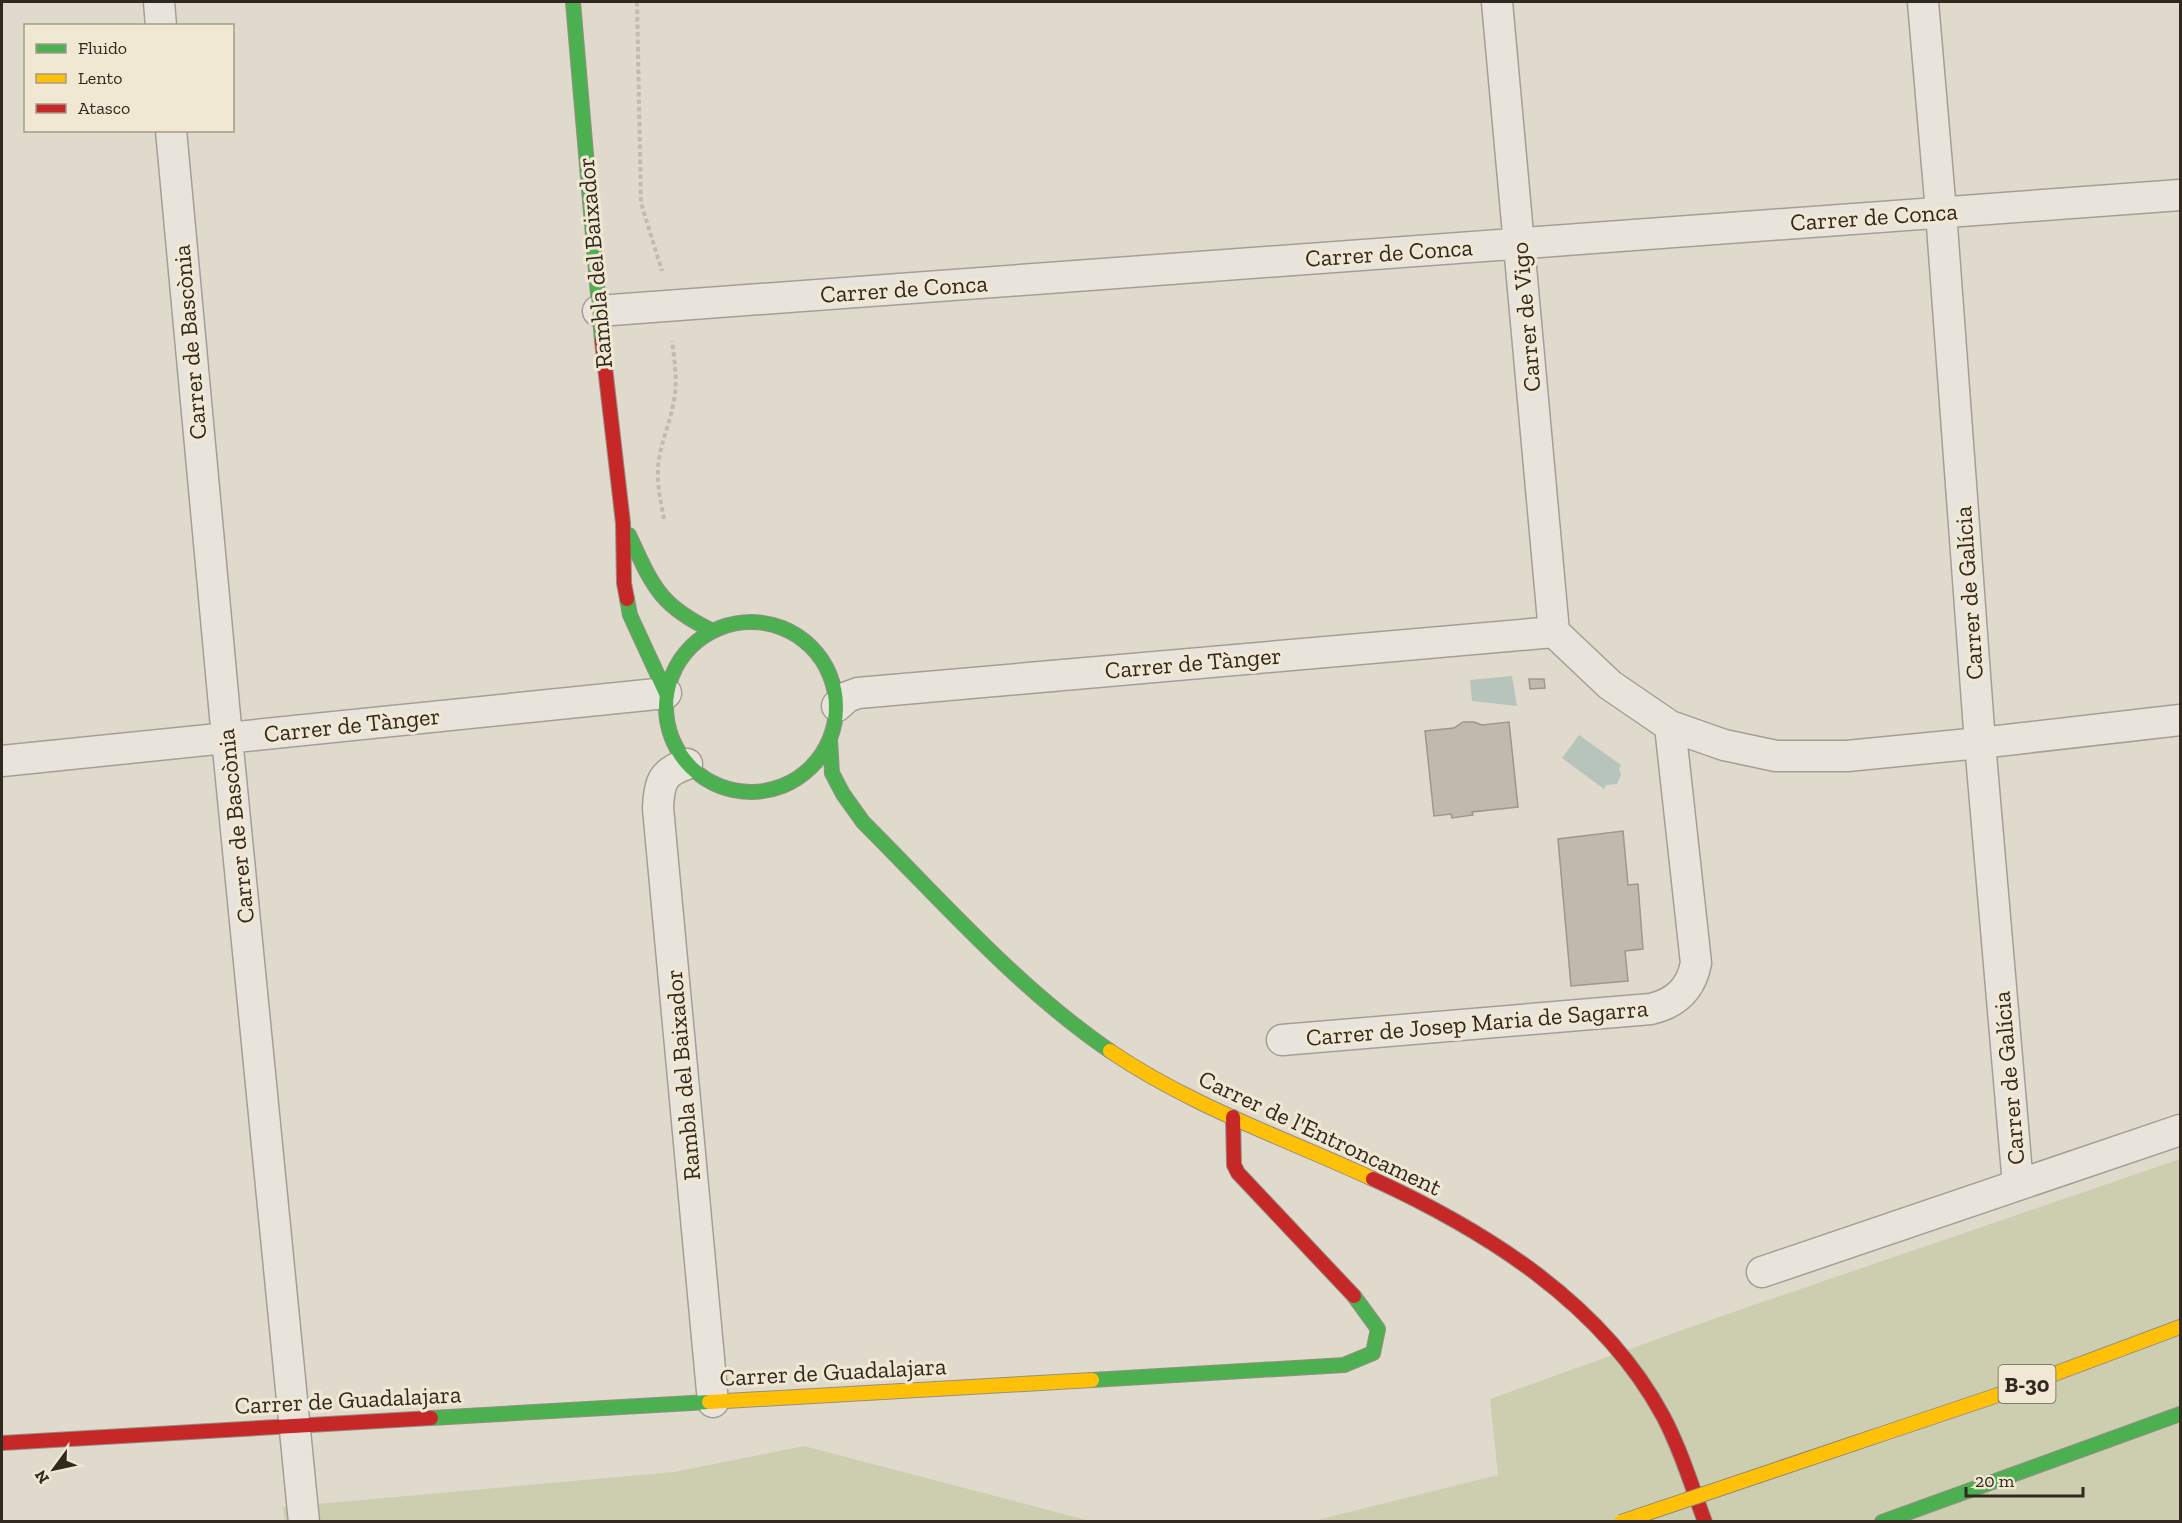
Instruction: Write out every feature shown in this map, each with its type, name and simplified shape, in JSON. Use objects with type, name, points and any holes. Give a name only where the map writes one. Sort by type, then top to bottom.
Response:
[{"type":"main road","name":"Rambla del Baixador","points":[[573,2],[598,311],[623,523],[624,583],[630,615],[666,693]]},
{"type":"main road","name":"Rambla del Baixador","points":[[623,523],[646,572],[664,600],[686,618],[713,631]]},
{"type":"main road","points":[[763,792],[791,782],[817,760],[836,727],[837,706],[832,682],[825,666],[807,643],[794,633],[766,623],[736,622],[720,627],[695,642],[676,665],[666,693],[665,712],[672,742],[687,764],[711,783],[739,792],[763,792],[803,792]]},
{"type":"main road","name":"Carrer de l'Entroncament","points":[[830,739],[832,773],[843,794],[863,822],[1037,992],[1096,1042],[1137,1069],[1186,1096],[1400,1192],[1464,1226],[1500,1247],[1545,1282],[1593,1325],[1626,1362],[1656,1403],[1675,1440],[1705,1521]]},
{"type":"main road","name":"Carrer de l'Entroncament","points":[[832,803],[863,822]]},
{"type":"main road","name":"Carrer de Guadalajara","points":[[2,1443],[1344,1365],[1373,1353],[1378,1329],[1359,1301],[1238,1173],[1234,1166],[1233,1117]]},
{"type":"main road","name":"B-30","points":[[1621,1521],[1998,1395],[2181,1327]]},
{"type":"main road","points":[[1882,1521],[2181,1414]]},
{"type":"street","points":[[159,2],[161,24]]},
{"type":"street","name":"Carrer de Vigo","points":[[1497,2],[1554,632]]},
{"type":"street","name":"Carrer de Galícia","points":[[1923,2],[1941,212],[1980,743],[2018,1185]]},
{"type":"street","name":"Carrer de Bascònia","points":[[171,132],[227,738],[304,1521]]},
{"type":"street","name":"Carrer de Conca","points":[[598,311],[2181,195]]},
{"type":"street","points":[[1554,632],[1610,686],[1670,726],[1724,745],[1776,756],[1847,756],[2181,720]]},
{"type":"street","name":"Carrer de Tànger","points":[[837,706],[847,697],[858,693],[1554,632]]},
{"type":"street","name":"Carrer de Tànger","points":[[2,761],[666,693]]},
{"type":"street","name":"Carrer de Josep Maria de Sagarra","points":[[1282,1040],[1651,1010],[1668,1005],[1684,993],[1694,976],[1696,963],[1670,726]]},
{"type":"street","name":"Rambla del Baixador","points":[[687,764],[674,768],[665,777],[658,788],[658,808],[713,1402]]},
{"type":"street","points":[[1762,1272],[2181,1130]]},
{"type":"green space","points":[[2180,1159],[2180,1521],[1309,1522],[1498,1475],[1490,1399],[1716,1318]]},
{"type":"green space","points":[[804,1446],[1090,1521],[285,1522],[283,1507],[674,1472]]},
{"type":"shaded area","points":[[1512,676],[1517,706],[1472,701],[1470,680]]},
{"type":"shaded area","points":[[1579,735],[1621,765],[1619,768],[1621,775],[1617,784],[1606,785],[1604,789],[1562,758]]},
{"type":"building","points":[[1529,679],[1544,679],[1545,688],[1530,689]]},
{"type":"building","points":[[1463,722],[1482,725],[1509,722],[1518,807],[1472,812],[1473,815],[1452,818],[1451,814],[1434,816],[1425,731],[1454,728]]},
{"type":"building","points":[[1623,831],[1628,885],[1638,884],[1643,949],[1625,951],[1628,981],[1571,986],[1558,839]]},
{"type":"traffic: fast","points":[[573,2],[602,341]]},
{"type":"traffic: fast","points":[[629,535],[652,582],[660,593],[681,613],[713,631]]},
{"type":"traffic: fast","points":[[627,599],[630,615],[666,693]]},
{"type":"traffic: fast","points":[[751,622],[784,628],[811,647],[830,674],[836,707],[830,740],[811,767],[784,786],[751,792],[718,786],[691,767],[672,740],[666,707],[672,674],[691,647],[718,628],[751,622]]},
{"type":"traffic: fast","points":[[830,739],[832,773],[843,794],[863,822],[1012,972],[1076,1026],[1110,1051]]},
{"type":"traffic: fast","points":[[1092,1380],[1344,1365],[1373,1353],[1378,1329],[1354,1296]]},
{"type":"traffic: fast","points":[[431,1418],[709,1402]]},
{"type":"traffic: fast","points":[[1882,1522],[2180,1414]]},
{"type":"traffic: slow","points":[[1110,1051],[1141,1071],[1205,1105],[1373,1179]]},
{"type":"traffic: slow","points":[[1873,1437],[1998,1395],[2180,1327]]},
{"type":"traffic: slow","points":[[709,1402],[1092,1380]]},
{"type":"traffic: slow","points":[[1621,1522],[1873,1437]]},
{"type":"traffic: jam","points":[[602,341],[623,523],[624,583],[627,599]]},
{"type":"traffic: jam","points":[[1233,1117],[1234,1165],[1238,1173],[1354,1296]]},
{"type":"traffic: jam","points":[[1373,1179],[1415,1199],[1498,1247],[1538,1275],[1574,1305],[1608,1339],[1638,1376],[1663,1416],[1681,1455],[1705,1522]]},
{"type":"traffic: jam","points":[[2,1443],[431,1418]]}]
